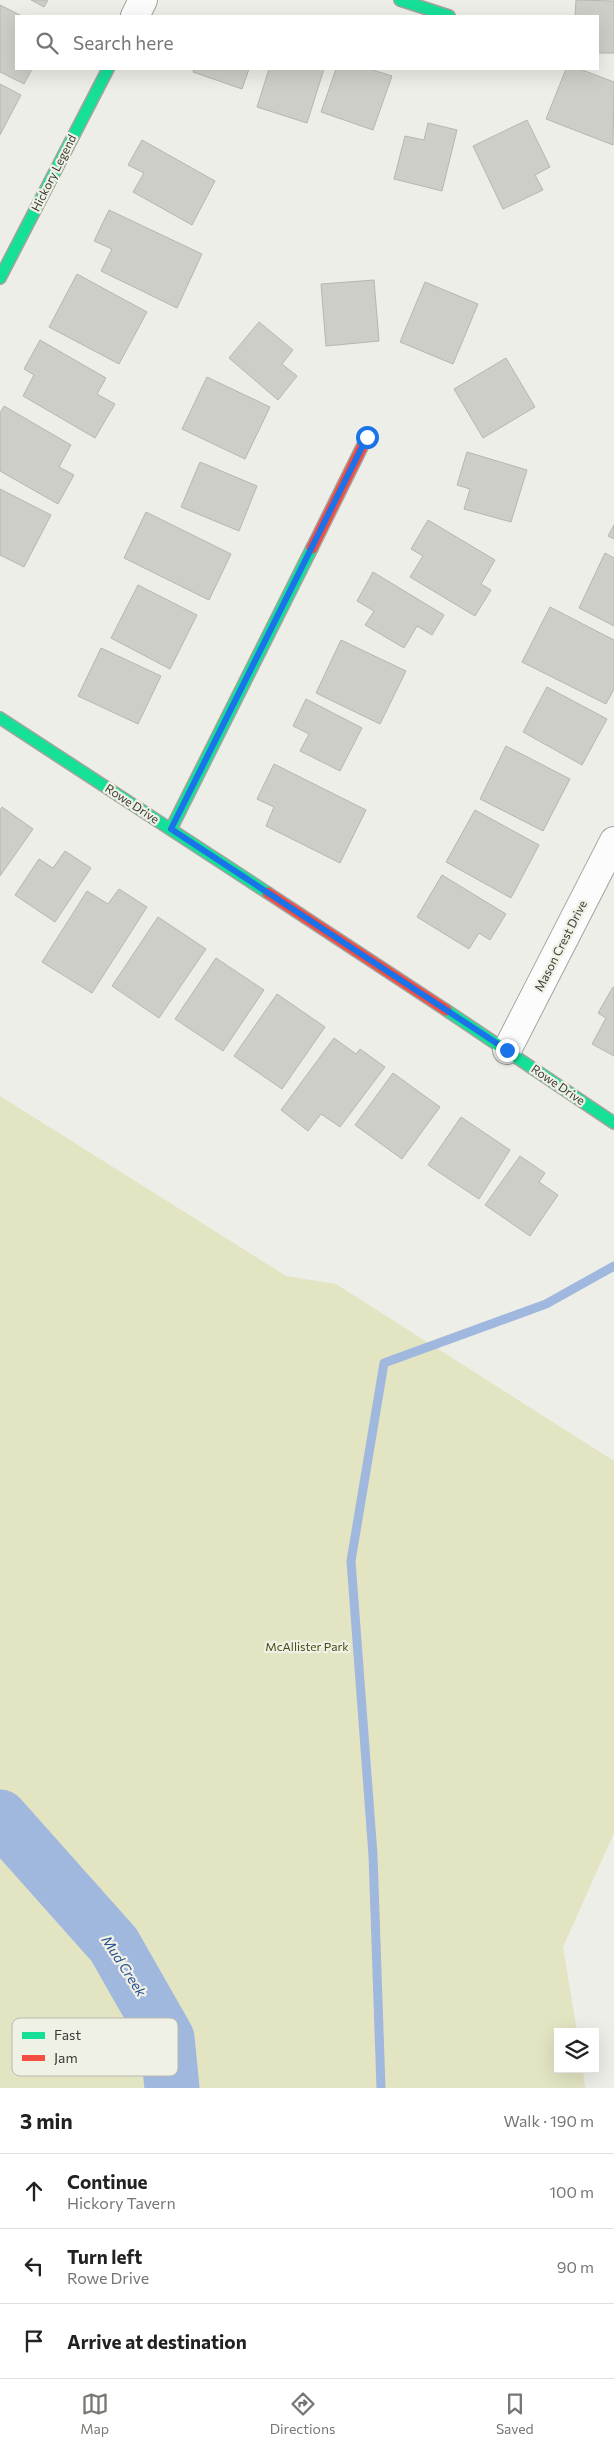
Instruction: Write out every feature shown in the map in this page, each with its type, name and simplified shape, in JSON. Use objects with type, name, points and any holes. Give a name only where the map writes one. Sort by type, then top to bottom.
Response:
[{"type":"street","points":[[136,15],[143,0]]},
{"type":"street","points":[[400,0],[446,15]]},
{"type":"street","name":"Hickory Legend","points":[[0,278],[107,70]]},
{"type":"street","points":[[171,829],[367,437]]},
{"type":"street","name":"Rowe Drive","points":[[0,718],[507,1050],[614,1123]]},
{"type":"street","name":"Mason Crest Drive","points":[[507,1050],[614,841]]},
{"type":"green space","name":"McAllister Park","points":[[0,1096],[286,1276],[336,1284],[614,1461],[614,1833],[563,1947],[576,2028],[554,2028],[554,2073],[583,2073],[585,2088],[0,2088]]},
{"type":"building","points":[[31,0],[48,0],[44,7]]},
{"type":"building","points":[[576,0],[614,1],[614,53],[599,53],[599,15],[575,15]]},
{"type":"building","points":[[0,5],[20,15],[15,15],[15,70],[31,70],[24,84],[0,72]]},
{"type":"building","points":[[194,70],[249,70],[242,89],[193,72]]},
{"type":"building","points":[[269,70],[324,70],[307,123],[257,107]]},
{"type":"building","points":[[336,70],[373,70],[392,76],[373,130],[321,112]]},
{"type":"building","points":[[566,70],[583,70],[614,82],[613,145],[546,119]]},
{"type":"building","points":[[0,84],[21,95],[0,135]]},
{"type":"building","points":[[527,120],[550,167],[535,175],[543,190],[503,209],[473,146]]},
{"type":"building","points":[[428,123],[457,130],[442,191],[394,179],[405,136],[424,140]]},
{"type":"building","points":[[142,140],[215,181],[192,225],[133,192],[144,173],[128,165]]},
{"type":"building","points":[[109,210],[202,254],[177,308],[101,271],[112,249],[94,241]]},
{"type":"building","points":[[77,274],[147,312],[119,364],[49,327]]},
{"type":"building","points":[[374,280],[379,341],[326,346],[321,284]]},
{"type":"building","points":[[425,282],[478,304],[453,364],[400,342]]},
{"type":"building","points":[[259,322],[293,350],[282,364],[297,376],[278,400],[229,358]]},
{"type":"building","points":[[40,340],[106,378],[97,394],[115,404],[95,438],[23,396],[34,375],[24,369]]},
{"type":"building","points":[[506,358],[535,407],[483,438],[454,389]]},
{"type":"building","points":[[207,377],[270,407],[245,459],[182,429]]},
{"type":"building","points":[[4,406],[71,445],[59,467],[74,475],[58,504],[0,471],[0,413]]},
{"type":"building","points":[[467,452],[527,470],[511,522],[464,509],[470,489],[457,485]]},
{"type":"building","points":[[200,462],[257,486],[239,531],[181,507]]},
{"type":"building","points":[[0,489],[51,515],[24,567],[0,555]]},
{"type":"building","points":[[146,512],[231,554],[209,600],[124,558]]},
{"type":"building","points":[[428,520],[495,560],[481,584],[491,590],[475,616],[410,577],[423,556],[411,549]]},
{"type":"building","points":[[614,525],[614,539],[608,536]]},
{"type":"building","points":[[605,553],[614,558],[614,626],[579,608]]},
{"type":"building","points":[[373,572],[444,615],[432,635],[417,626],[404,648],[365,625],[374,611],[357,601]]},
{"type":"building","points":[[138,585],[197,615],[170,669],[111,638]]},
{"type":"building","points":[[550,607],[614,640],[614,689],[606,704],[522,662]]},
{"type":"building","points":[[341,640],[406,671],[380,724],[316,693]]},
{"type":"building","points":[[101,648],[161,676],[138,724],[78,696]]},
{"type":"building","points":[[547,687],[607,719],[582,765],[523,732]]},
{"type":"building","points":[[306,699],[362,728],[340,771],[300,751],[309,734],[293,726]]},
{"type":"building","points":[[506,746],[570,779],[543,831],[480,799]]},
{"type":"building","points":[[274,764],[366,810],[340,863],[266,826],[274,807],[257,799]]},
{"type":"building","points":[[2,807],[33,829],[0,876],[0,810]]},
{"type":"building","points":[[475,810],[539,845],[511,898],[446,862]]},
{"type":"building","points":[[65,851],[91,868],[55,922],[15,895],[39,859],[53,868]]},
{"type":"building","points":[[442,875],[506,914],[490,940],[479,933],[469,949],[417,917]]},
{"type":"building","points":[[119,889],[147,907],[92,993],[42,962],[87,891],[108,904]]},
{"type":"building","points":[[158,917],[206,949],[159,1018],[112,986]]},
{"type":"building","points":[[216,958],[264,990],[223,1051],[175,1019]]},
{"type":"building","points":[[613,987],[614,1056],[592,1044],[606,1018],[598,1013]]},
{"type":"building","points":[[277,994],[325,1027],[282,1089],[234,1056]]},
{"type":"building","points":[[334,1038],[356,1054],[360,1049],[385,1067],[340,1127],[321,1114],[308,1131],[281,1110]]},
{"type":"building","points":[[393,1073],[440,1107],[402,1159],[355,1125]]},
{"type":"building","points":[[461,1117],[510,1150],[479,1199],[428,1165]]},
{"type":"building","points":[[520,1156],[545,1173],[539,1182],[558,1195],[530,1236],[485,1205]]},
{"type":"waterway","points":[[381,2088],[373,1855],[351,1561],[384,1363],[546,1304],[614,1266]]},
{"type":"waterway","name":"Mud Creek","points":[[0,1817],[114,1945],[156,2018]]},
{"type":"waterway","name":"Mud Creek","points":[[171,2076],[172,2088]]},
{"type":"traffic: fast","points":[[400,0],[446,15]]},
{"type":"traffic: fast","points":[[0,278],[107,70]]},
{"type":"traffic: fast","points":[[171,829],[312,548]]},
{"type":"traffic: fast","points":[[0,718],[268,893]]},
{"type":"traffic: fast","points":[[446,1010],[614,1123]]},
{"type":"traffic: jam","points":[[312,548],[367,437]]},
{"type":"traffic: jam","points":[[268,893],[446,1010]]},
{"type":"route","points":[[367,437],[171,829],[507,1050]]}]
